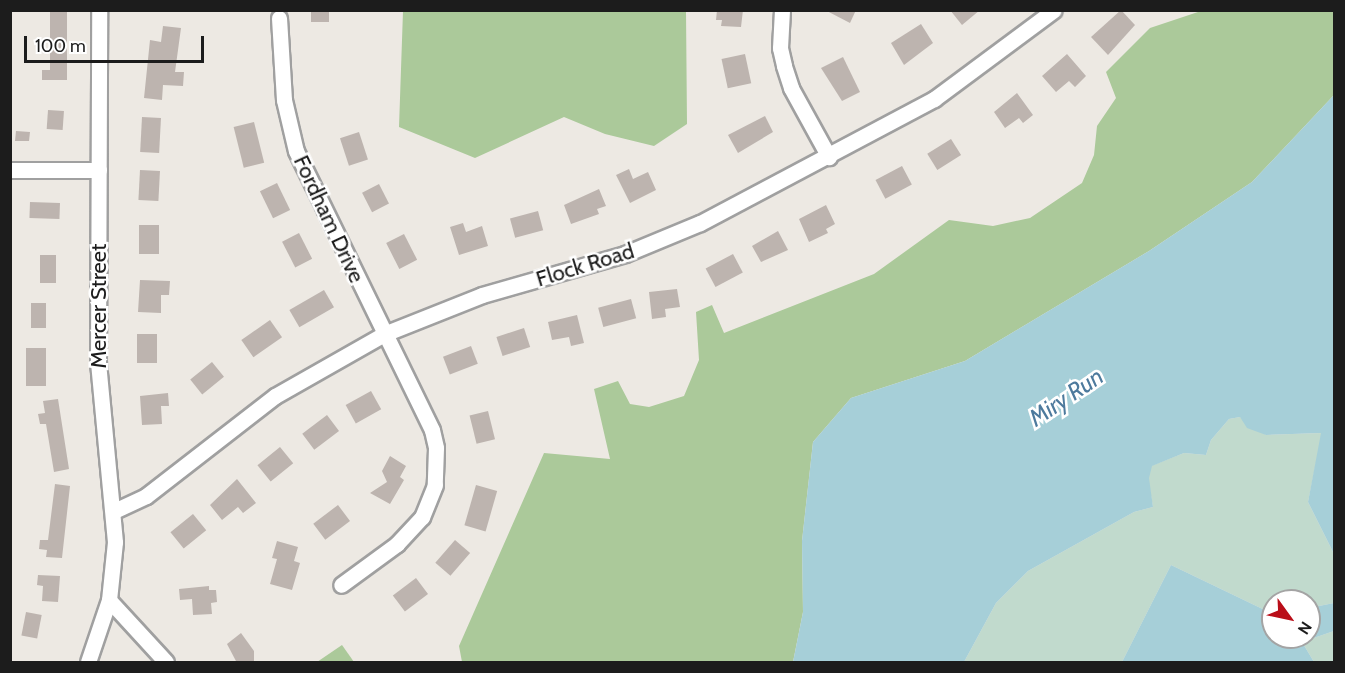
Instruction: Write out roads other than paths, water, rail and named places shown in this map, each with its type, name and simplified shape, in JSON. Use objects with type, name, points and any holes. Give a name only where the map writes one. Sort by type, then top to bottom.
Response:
[{"type":"street","name":"Mercer Street","points":[[88,663],[109,600],[114,511],[98,363],[99,10]]},
{"type":"street","points":[[782,10],[780,48],[791,88],[829,157]]},
{"type":"street","name":"Flock Road","points":[[114,511],[146,496],[275,396],[384,334],[482,295],[664,240],[829,157],[966,78],[1054,10]]},
{"type":"street","name":"Fordham Drive","points":[[279,18],[284,100],[296,150],[432,430],[436,448],[435,484],[411,531],[341,585]]},
{"type":"street","points":[[10,170],[99,170]]},
{"type":"street","points":[[109,600],[166,663]]},
{"type":"water","name":"Miry Run","points":[[1334,95],[1334,554],[1308,502],[1321,433],[1266,435],[1247,428],[1240,417],[1229,419],[1211,440],[1206,455],[1184,453],[1152,466],[1149,478],[1153,507],[1134,512],[1028,571],[996,603],[964,662],[793,662],[803,612],[802,541],[813,442],[851,398],[965,361],[1149,251],[1252,182]]},
{"type":"water","points":[[1171,565],[1261,608],[1261,649],[1306,649],[1314,662],[1122,662]]},
{"type":"water","points":[[1334,603],[1334,631],[1321,635],[1321,606]]}]
